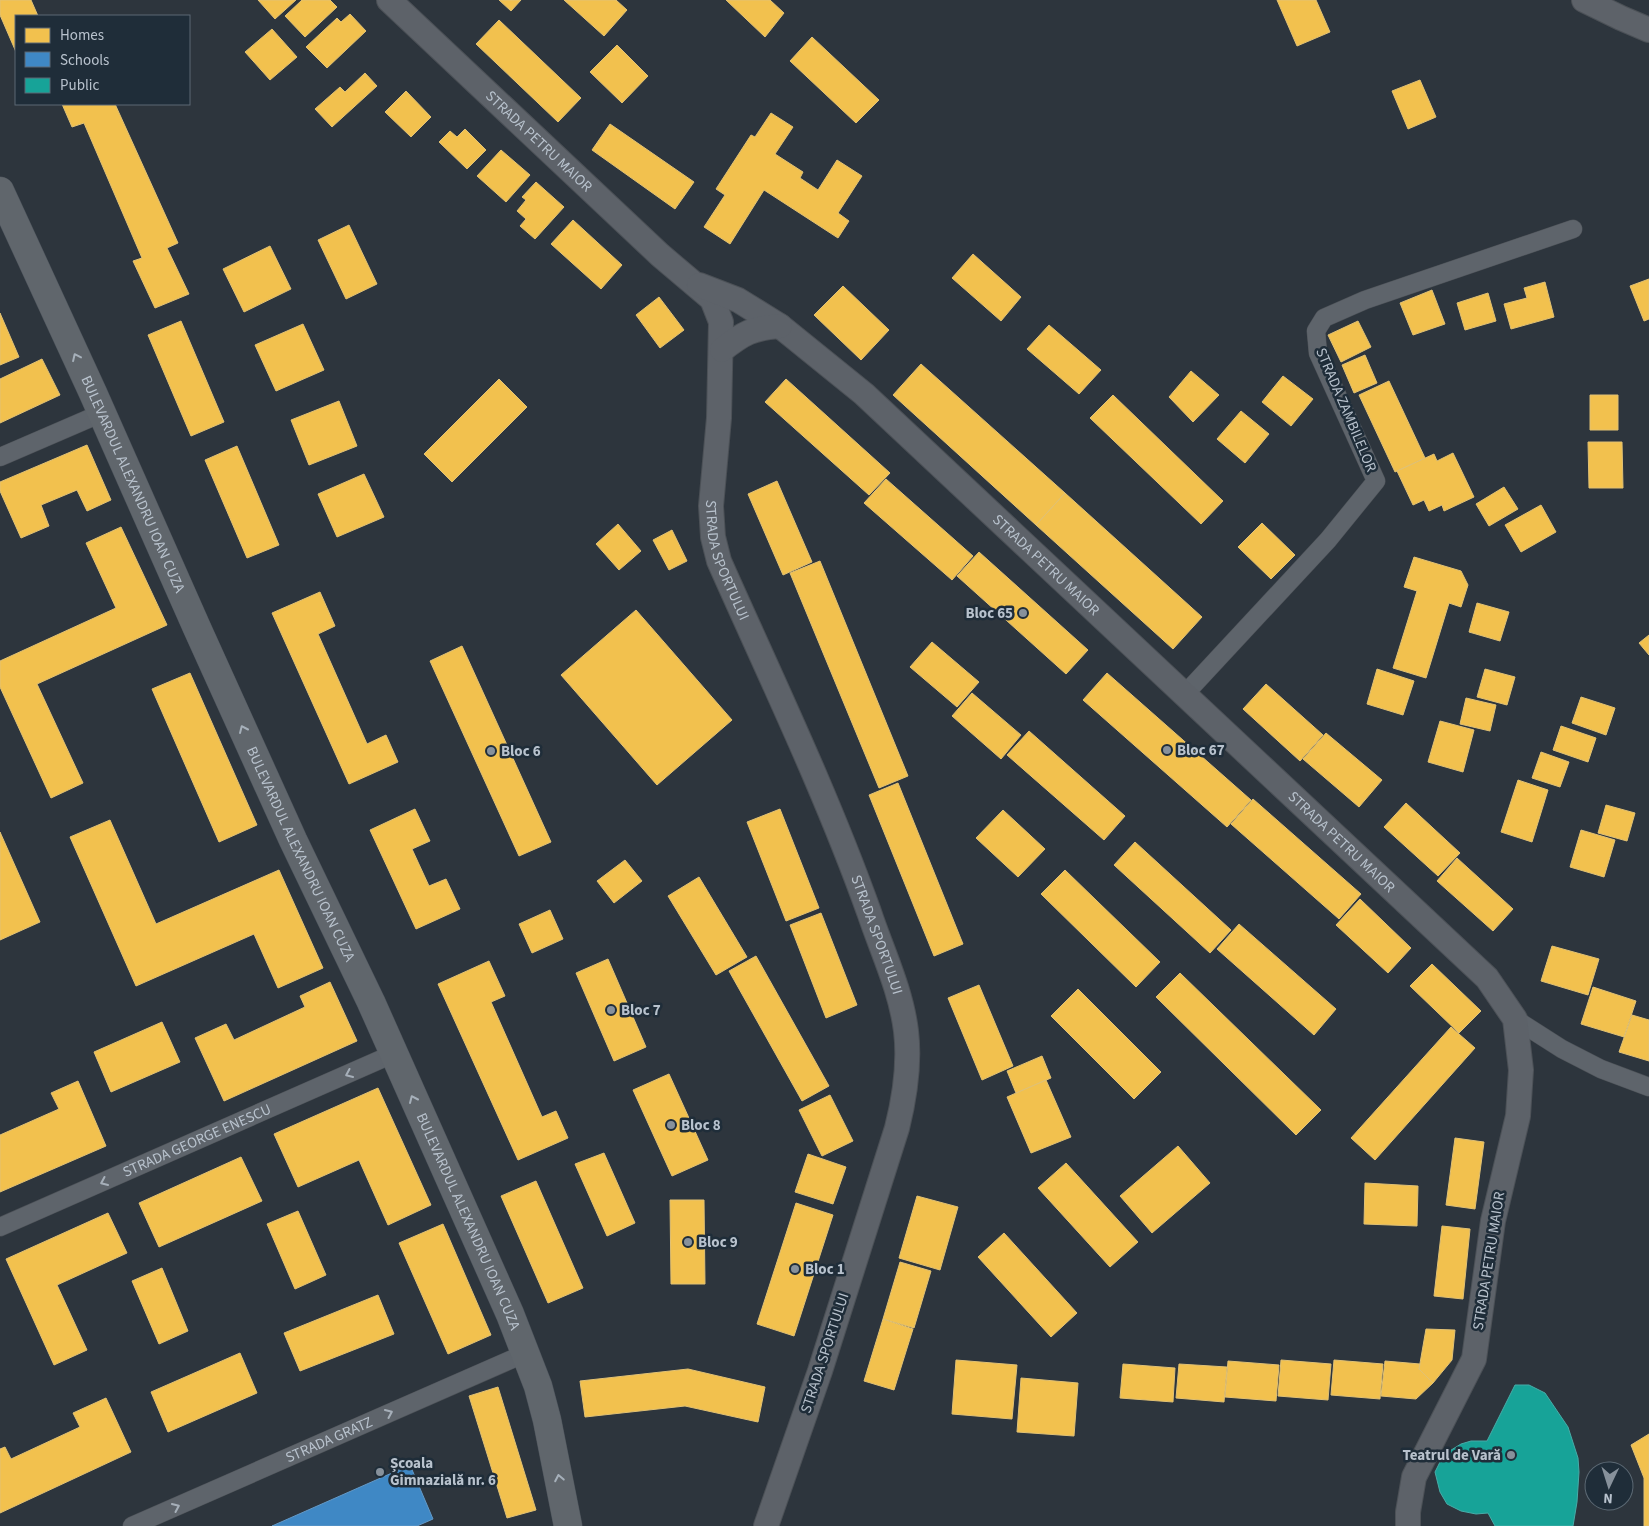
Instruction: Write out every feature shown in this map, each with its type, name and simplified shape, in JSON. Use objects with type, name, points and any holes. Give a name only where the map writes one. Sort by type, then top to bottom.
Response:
[{"type":"main road","name":"STRADA PETRU MAIOR","points":[[389,0],[690,282],[738,300],[780,326],[864,394],[1487,978],[1515,1019],[1521,1070],[1518,1116],[1493,1221],[1474,1359],[1414,1477],[1412,1521]]},
{"type":"main road","points":[[1584,0],[1649,30]]},
{"type":"main road","name":"BULEVARDUL ALEXANDRU IOAN CUZA","points":[[0,191],[102,413],[197,628],[393,1054],[526,1353],[538,1386],[547,1420],[568,1526]]},
{"type":"main road","name":"STRADA PETRU MAIOR","points":[[690,282],[722,350]]},
{"type":"main road","points":[[722,350],[740,335],[760,327],[780,326]]},
{"type":"main road","name":"STRADA SPORTULUI","points":[[722,350],[719,418],[711,506],[715,545],[719,562],[805,748],[859,886],[898,993],[906,1030],[907,1066],[904,1102],[894,1138],[820,1371],[766,1526]]},
{"type":"street","name":"STRADA ZAMBILELOR","points":[[1184,696],[1328,540],[1376,481],[1318,353],[1316,331],[1324,318],[1365,300],[1573,229]]},
{"type":"street","points":[[0,458],[102,413]]},
{"type":"street","points":[[1515,1019],[1562,1049],[1601,1070],[1649,1087]]},
{"type":"street","name":"STRADA GEORGE ENESCU","points":[[0,1227],[393,1054]]},
{"type":"street","name":"STRADA GRATZ","points":[[132,1526],[526,1353]]},
{"type":"building: Homes","points":[[0,0],[31,0],[38,15],[15,15],[15,50],[0,15]]},
{"type":"building: Homes","points":[[258,0],[296,0],[275,19]]},
{"type":"building: Homes","points":[[302,0],[330,0],[337,7],[305,37],[285,16]]},
{"type":"building: Homes","points":[[499,0],[521,0],[511,11]]},
{"type":"building: Homes","points":[[564,0],[616,0],[627,10],[604,36]]},
{"type":"building: Homes","points":[[726,0],[770,0],[784,13],[765,37]]},
{"type":"building: Homes","points":[[1277,0],[1316,0],[1330,32],[1297,46]]},
{"type":"building: Homes","points":[[350,14],[366,31],[327,68],[306,47],[337,18],[341,22]]},
{"type":"building: Homes","points":[[499,20],[581,98],[558,122],[476,44]]},
{"type":"building: Homes","points":[[272,29],[297,57],[270,80],[245,52]]},
{"type":"building: Homes","points":[[812,37],[879,100],[856,123],[790,61]]},
{"type":"building: Homes","points":[[617,45],[648,76],[622,103],[590,72]]},
{"type":"building: Homes","points":[[365,73],[377,86],[332,127],[315,109],[340,87],[345,92]]},
{"type":"building: Homes","points":[[1420,80],[1436,117],[1408,129],[1392,91]]},
{"type":"building: Homes","points":[[406,91],[431,117],[411,137],[385,112]]},
{"type":"building: Homes","points":[[62,105],[115,105],[178,243],[167,248],[189,294],[155,308],[133,261],[142,258],[84,123],[72,127]]},
{"type":"building: Homes","points":[[771,113],[793,127],[775,154],[803,172],[800,178],[818,190],[837,160],[862,176],[838,213],[849,221],[838,238],[764,190],[730,244],[704,227],[725,195],[716,189],[751,135],[755,137]]},
{"type":"building: Homes","points":[[610,124],[694,182],[675,209],[592,150]]},
{"type":"building: Homes","points":[[465,129],[486,150],[467,169],[439,142],[450,131],[457,137]]},
{"type":"building: Homes","points":[[501,150],[530,175],[506,202],[477,176]]},
{"type":"building: Homes","points":[[536,182],[564,207],[535,239],[520,226],[526,219],[517,211],[526,200],[522,197]]},
{"type":"building: Homes","points":[[573,220],[622,265],[601,289],[551,244]]},
{"type":"building: Homes","points":[[349,225],[377,284],[346,299],[318,240]]},
{"type":"building: Homes","points":[[270,246],[291,289],[244,312],[223,269]]},
{"type":"building: Homes","points":[[973,254],[1021,297],[1001,321],[952,278]]},
{"type":"building: Homes","points":[[1649,279],[1649,319],[1644,321],[1630,286]]},
{"type":"building: Homes","points":[[1545,282],[1554,317],[1511,329],[1504,304],[1527,298],[1524,288]]},
{"type":"building: Homes","points":[[843,286],[889,330],[861,360],[814,315]]},
{"type":"building: Homes","points":[[1432,290],[1445,324],[1413,335],[1400,303]]},
{"type":"building: Homes","points":[[1488,293],[1496,321],[1465,330],[1457,303]]},
{"type":"building: Homes","points":[[659,297],[684,330],[660,348],[636,315]]},
{"type":"building: Homes","points":[[0,313],[19,357],[0,365]]},
{"type":"building: Homes","points":[[181,321],[224,422],[191,436],[148,335]]},
{"type":"building: Homes","points":[[1358,321],[1371,347],[1341,362],[1328,335]]},
{"type":"building: Homes","points":[[303,324],[324,370],[276,391],[255,345]]},
{"type":"building: Homes","points":[[1049,325],[1101,370],[1079,394],[1027,349]]},
{"type":"building: Homes","points":[[1365,355],[1377,383],[1354,393],[1342,365]]},
{"type":"building: Homes","points":[[42,359],[60,395],[0,423],[0,379]]},
{"type":"building: Homes","points":[[921,364],[1065,493],[1036,525],[893,395]]},
{"type":"building: Homes","points":[[1191,371],[1219,395],[1193,422],[1169,397]]},
{"type":"building: Homes","points":[[1283,376],[1313,399],[1291,426],[1262,402]]},
{"type":"building: Homes","points":[[499,379],[527,407],[452,482],[424,454]]},
{"type":"building: Homes","points":[[786,379],[890,473],[869,495],[765,402]]},
{"type":"building: Homes","points":[[1389,381],[1425,458],[1395,472],[1359,395]]},
{"type":"building: Homes","points":[[1113,395],[1223,501],[1201,524],[1090,418]]},
{"type":"building: Homes","points":[[1590,395],[1618,395],[1618,430],[1590,430]]},
{"type":"building: Homes","points":[[339,401],[357,446],[309,465],[291,420]]},
{"type":"building: Homes","points":[[1241,411],[1269,434],[1245,463],[1217,439]]},
{"type":"building: Homes","points":[[1588,442],[1622,442],[1623,488],[1589,488]]},
{"type":"building: Homes","points":[[87,445],[111,500],[87,511],[77,490],[41,505],[49,526],[21,538],[0,491],[0,482]]},
{"type":"building: Homes","points":[[237,446],[279,545],[247,558],[205,460]]},
{"type":"building: Homes","points":[[1453,453],[1474,497],[1444,511],[1442,505],[1429,511],[1424,500],[1413,505],[1397,471],[1434,454],[1437,461]]},
{"type":"building: Homes","points":[[364,474],[384,517],[337,537],[318,494]]},
{"type":"building: Homes","name":"Bloc 65","points":[[886,479],[973,556],[952,580],[864,503]]},
{"type":"building: Homes","points":[[777,481],[812,562],[783,575],[748,494]]},
{"type":"building: Homes","points":[[1504,487],[1518,509],[1489,526],[1476,504]]},
{"type":"building: Homes","points":[[1065,493],[1202,617],[1173,649],[1036,525]]},
{"type":"building: Homes","points":[[1541,505],[1556,532],[1521,552],[1505,525]]},
{"type":"building: Homes","points":[[1262,523],[1295,555],[1271,579],[1238,547]]},
{"type":"building: Homes","points":[[618,524],[641,551],[619,570],[596,544]]},
{"type":"building: Homes","points":[[121,527],[167,625],[37,684],[83,783],[51,798],[0,687],[0,661],[116,608],[86,543]]},
{"type":"building: Homes","points":[[672,530],[687,561],[669,570],[653,540]]},
{"type":"building: Homes","name":"Bloc 65","points":[[979,552],[1088,650],[1066,674],[957,576]]},
{"type":"building: Homes","points":[[1414,557],[1461,571],[1468,585],[1461,607],[1449,603],[1426,678],[1393,668],[1417,591],[1404,587]]},
{"type":"building: Homes","points":[[820,561],[908,776],[879,788],[790,573]]},
{"type":"building: Homes","points":[[320,592],[335,626],[318,634],[367,744],[386,735],[398,762],[349,784],[272,613]]},
{"type":"building: Homes","points":[[1477,603],[1509,612],[1500,641],[1469,632]]},
{"type":"building: Homes","points":[[636,610],[732,720],[657,785],[561,675]]},
{"type":"building: Homes","points":[[1649,635],[1649,655],[1639,643]]},
{"type":"building: Homes","points":[[932,642],[979,682],[957,707],[910,667]]},
{"type":"building: Homes","name":"Bloc 6","points":[[462,646],[551,842],[519,856],[430,661]]},
{"type":"building: Homes","points":[[1377,669],[1414,681],[1403,715],[1367,704]]},
{"type":"building: Homes","points":[[1485,669],[1515,677],[1507,705],[1477,697]]},
{"type":"building: Homes","points":[[190,673],[257,825],[219,842],[152,689]]},
{"type":"building: Homes","name":"Bloc 67","points":[[1107,673],[1251,800],[1227,827],[1083,700]]},
{"type":"building: Homes","points":[[1266,684],[1323,735],[1300,761],[1243,709]]},
{"type":"building: Homes","points":[[972,693],[1021,735],[1001,759],[952,716]]},
{"type":"building: Homes","points":[[1581,697],[1615,708],[1606,735],[1572,723]]},
{"type":"building: Homes","points":[[1466,698],[1496,705],[1490,731],[1460,724]]},
{"type":"building: Homes","points":[[1440,721],[1474,730],[1463,772],[1428,762]]},
{"type":"building: Homes","points":[[1561,726],[1596,738],[1588,762],[1553,750]]},
{"type":"building: Homes","points":[[1029,731],[1125,816],[1104,840],[1007,755]]},
{"type":"building: Homes","points":[[1326,733],[1382,780],[1359,807],[1303,759]]},
{"type":"building: Homes","points":[[1541,752],[1569,762],[1560,787],[1532,778]]},
{"type":"building: Homes","points":[[1518,780],[1548,790],[1532,842],[1501,832]]},
{"type":"building: Homes","points":[[898,783],[963,944],[934,956],[869,795]]},
{"type":"building: Homes","points":[[1253,799],[1361,894],[1339,919],[1231,824]]},
{"type":"building: Homes","points":[[1406,803],[1460,853],[1438,876],[1384,827]]},
{"type":"building: Homes","points":[[1606,805],[1635,813],[1627,841],[1598,833]]},
{"type":"building: Homes","points":[[415,809],[430,841],[412,849],[429,886],[446,879],[460,909],[416,929],[370,830]]},
{"type":"building: Homes","points":[[780,809],[819,908],[786,921],[747,822]]},
{"type":"building: Homes","points":[[1003,810],[1045,849],[1018,877],[976,838]]},
{"type":"building: Homes","points":[[110,820],[156,924],[279,870],[323,968],[278,988],[254,934],[136,986],[70,837]]},
{"type":"building: Homes","points":[[1581,830],[1615,840],[1604,877],[1570,867]]},
{"type":"building: Homes","points":[[0,832],[40,922],[0,940]]},
{"type":"building: Homes","points":[[1135,842],[1231,930],[1210,953],[1114,865]]},
{"type":"building: Homes","points":[[1457,858],[1513,909],[1493,931],[1437,881]]},
{"type":"building: Homes","points":[[625,860],[642,881],[614,903],[597,881]]},
{"type":"building: Homes","points":[[1065,870],[1160,962],[1136,987],[1041,894]]},
{"type":"building: Homes","points":[[699,877],[747,957],[716,975],[668,896]]},
{"type":"building: Homes","points":[[1360,899],[1411,948],[1388,973],[1336,925]]},
{"type":"building: Homes","points":[[550,910],[563,939],[532,953],[519,924]]},
{"type":"building: Homes","points":[[821,913],[857,1005],[826,1018],[790,925]]},
{"type":"building: Homes","points":[[1239,924],[1336,1009],[1314,1035],[1217,949]]},
{"type":"building: Homes","points":[[1552,946],[1599,959],[1588,995],[1541,981]]},
{"type":"building: Homes","points":[[756,956],[829,1086],[802,1101],[729,971]]},
{"type":"building: Homes","name":"Bloc 7","points":[[608,959],[646,1047],[614,1061],[576,973]]},
{"type":"building: Homes","points":[[489,961],[505,996],[491,1002],[542,1117],[556,1111],[568,1138],[518,1160],[438,984]]},
{"type":"building: Homes","points":[[1432,964],[1481,1011],[1459,1033],[1410,986]]},
{"type":"building: Homes","points":[[1180,973],[1321,1110],[1296,1135],[1156,997]]},
{"type":"building: Homes","points":[[330,982],[357,1041],[224,1101],[195,1038],[226,1024],[234,1040],[305,1007],[300,996]]},
{"type":"building: Homes","points":[[979,985],[1013,1066],[982,1080],[948,998]]},
{"type":"building: Homes","points":[[1593,987],[1636,1001],[1624,1037],[1581,1024]]},
{"type":"building: Homes","points":[[1078,989],[1161,1072],[1134,1099],[1051,1016]]},
{"type":"building: Homes","points":[[1632,1015],[1649,1020],[1649,1061],[1619,1052]]},
{"type":"building: Homes","points":[[162,1022],[180,1062],[111,1092],[94,1052]]},
{"type":"building: Homes","points":[[1451,1027],[1475,1048],[1375,1160],[1351,1138]]},
{"type":"building: Homes","points":[[1042,1056],[1051,1078],[1016,1093],[1007,1071]]},
{"type":"building: Homes","name":"Bloc 8","points":[[669,1074],[708,1160],[672,1176],[633,1090]]},
{"type":"building: Homes","points":[[1046,1080],[1071,1137],[1031,1153],[1007,1097]]},
{"type":"building: Homes","points":[[78,1081],[106,1146],[0,1192],[0,1135],[59,1109],[51,1093]]},
{"type":"building: Homes","points":[[378,1088],[431,1205],[388,1225],[359,1160],[298,1187],[274,1134]]},
{"type":"building: Homes","points":[[830,1095],[853,1141],[822,1156],[799,1110]]},
{"type":"building: Homes","points":[[1455,1138],[1484,1142],[1475,1209],[1446,1205]]},
{"type":"building: Homes","points":[[1178,1146],[1210,1183],[1152,1233],[1120,1196]]},
{"type":"building: Homes","points":[[604,1153],[635,1223],[607,1236],[575,1164]]},
{"type":"building: Homes","points":[[808,1154],[846,1167],[833,1204],[795,1192]]},
{"type":"building: Homes","points":[[241,1157],[262,1201],[159,1247],[139,1203]]},
{"type":"building: Homes","points":[[1066,1163],[1138,1242],[1110,1267],[1038,1188]]},
{"type":"building: Homes","points":[[536,1181],[583,1288],[548,1303],[501,1196]]},
{"type":"building: Homes","points":[[1365,1183],[1418,1186],[1417,1226],[1364,1224]]},
{"type":"building: Homes","points":[[917,1196],[958,1207],[940,1270],[899,1258]]},
{"type":"building: Homes","name":"Bloc 9","points":[[670,1200],[704,1200],[705,1284],[671,1284]]},
{"type":"building: Homes","name":"Bloc 1","points":[[796,1203],[833,1215],[794,1336],[757,1324]]},
{"type":"building: Homes","points":[[298,1211],[326,1275],[295,1289],[267,1224]]},
{"type":"building: Homes","points":[[108,1213],[127,1253],[57,1285],[87,1350],[54,1365],[6,1259]]},
{"type":"building: Homes","points":[[443,1224],[491,1335],[448,1354],[399,1243]]},
{"type":"building: Homes","points":[[1442,1226],[1470,1229],[1463,1299],[1434,1296]]},
{"type":"building: Homes","points":[[1004,1233],[1077,1313],[1051,1337],[978,1257]]},
{"type":"building: Homes","points":[[900,1262],[931,1271],[914,1328],[883,1319]]},
{"type":"building: Homes","points":[[162,1268],[188,1331],[159,1344],[132,1281]]},
{"type":"building: Homes","points":[[378,1295],[394,1334],[300,1371],[284,1333]]},
{"type":"building: Homes","points":[[883,1319],[913,1329],[894,1390],[864,1381]]},
{"type":"building: Homes","points":[[1426,1329],[1455,1330],[1452,1360],[1433,1383],[1419,1369]]},
{"type":"building: Homes","points":[[240,1353],[257,1393],[168,1432],[151,1392]]},
{"type":"building: Homes","points":[[956,1360],[1017,1365],[1012,1419],[952,1414]]},
{"type":"building: Homes","points":[[1281,1360],[1331,1364],[1328,1400],[1278,1396]]},
{"type":"building: Homes","points":[[1334,1360],[1383,1364],[1380,1399],[1331,1395]]},
{"type":"building: Homes","points":[[1228,1361],[1279,1365],[1276,1401],[1225,1397]]},
{"type":"building: Homes","points":[[1385,1361],[1420,1364],[1419,1369],[1433,1383],[1416,1399],[1381,1396]]},
{"type":"building: Homes","points":[[1123,1364],[1175,1368],[1173,1402],[1120,1398]]},
{"type":"building: Homes","points":[[1179,1364],[1227,1367],[1224,1402],[1176,1398]]},
{"type":"building: Homes","points":[[688,1369],[765,1387],[758,1422],[685,1406],[585,1417],[580,1381]]},
{"type":"building: Homes","points":[[1021,1378],[1078,1383],[1074,1436],[1017,1432]]},
{"type":"building: Homes","points":[[498,1387],[536,1510],[507,1518],[469,1396]]},
{"type":"building: Homes","points":[[106,1398],[131,1452],[0,1513],[0,1449],[5,1447],[11,1459],[80,1427],[73,1413]]},
{"type":"building: Homes","points":[[1649,1434],[1649,1526],[1644,1526],[1644,1478],[1631,1445]]},
{"type":"building: Schools","points":[[410,1465],[433,1519],[417,1526],[272,1526]]},
{"type":"building: Public","name":"Teatrul de Vară","points":[[1515,1385],[1529,1385],[1545,1393],[1568,1427],[1578,1458],[1579,1472],[1573,1526],[1495,1526],[1488,1513],[1476,1514],[1461,1511],[1447,1504],[1440,1492],[1435,1472],[1440,1462],[1448,1452],[1461,1444],[1471,1441],[1487,1441]]},
{"type":"place","name":"Bloc 65","points":[[1023,613]]},
{"type":"place","name":"Bloc 67","points":[[1167,750]]},
{"type":"place","name":"Bloc 6","points":[[491,751]]},
{"type":"place","name":"Bloc 7","points":[[611,1010]]},
{"type":"place","name":"Bloc 8","points":[[671,1125]]},
{"type":"place","name":"Bloc 9","points":[[688,1242]]},
{"type":"place","name":"Bloc 1","points":[[795,1269]]},
{"type":"place","name":"Teatrul de Vară","points":[[1511,1455]]},
{"type":"place","name":"Școala Gimnazială nr. 6","points":[[380,1472]]}]
